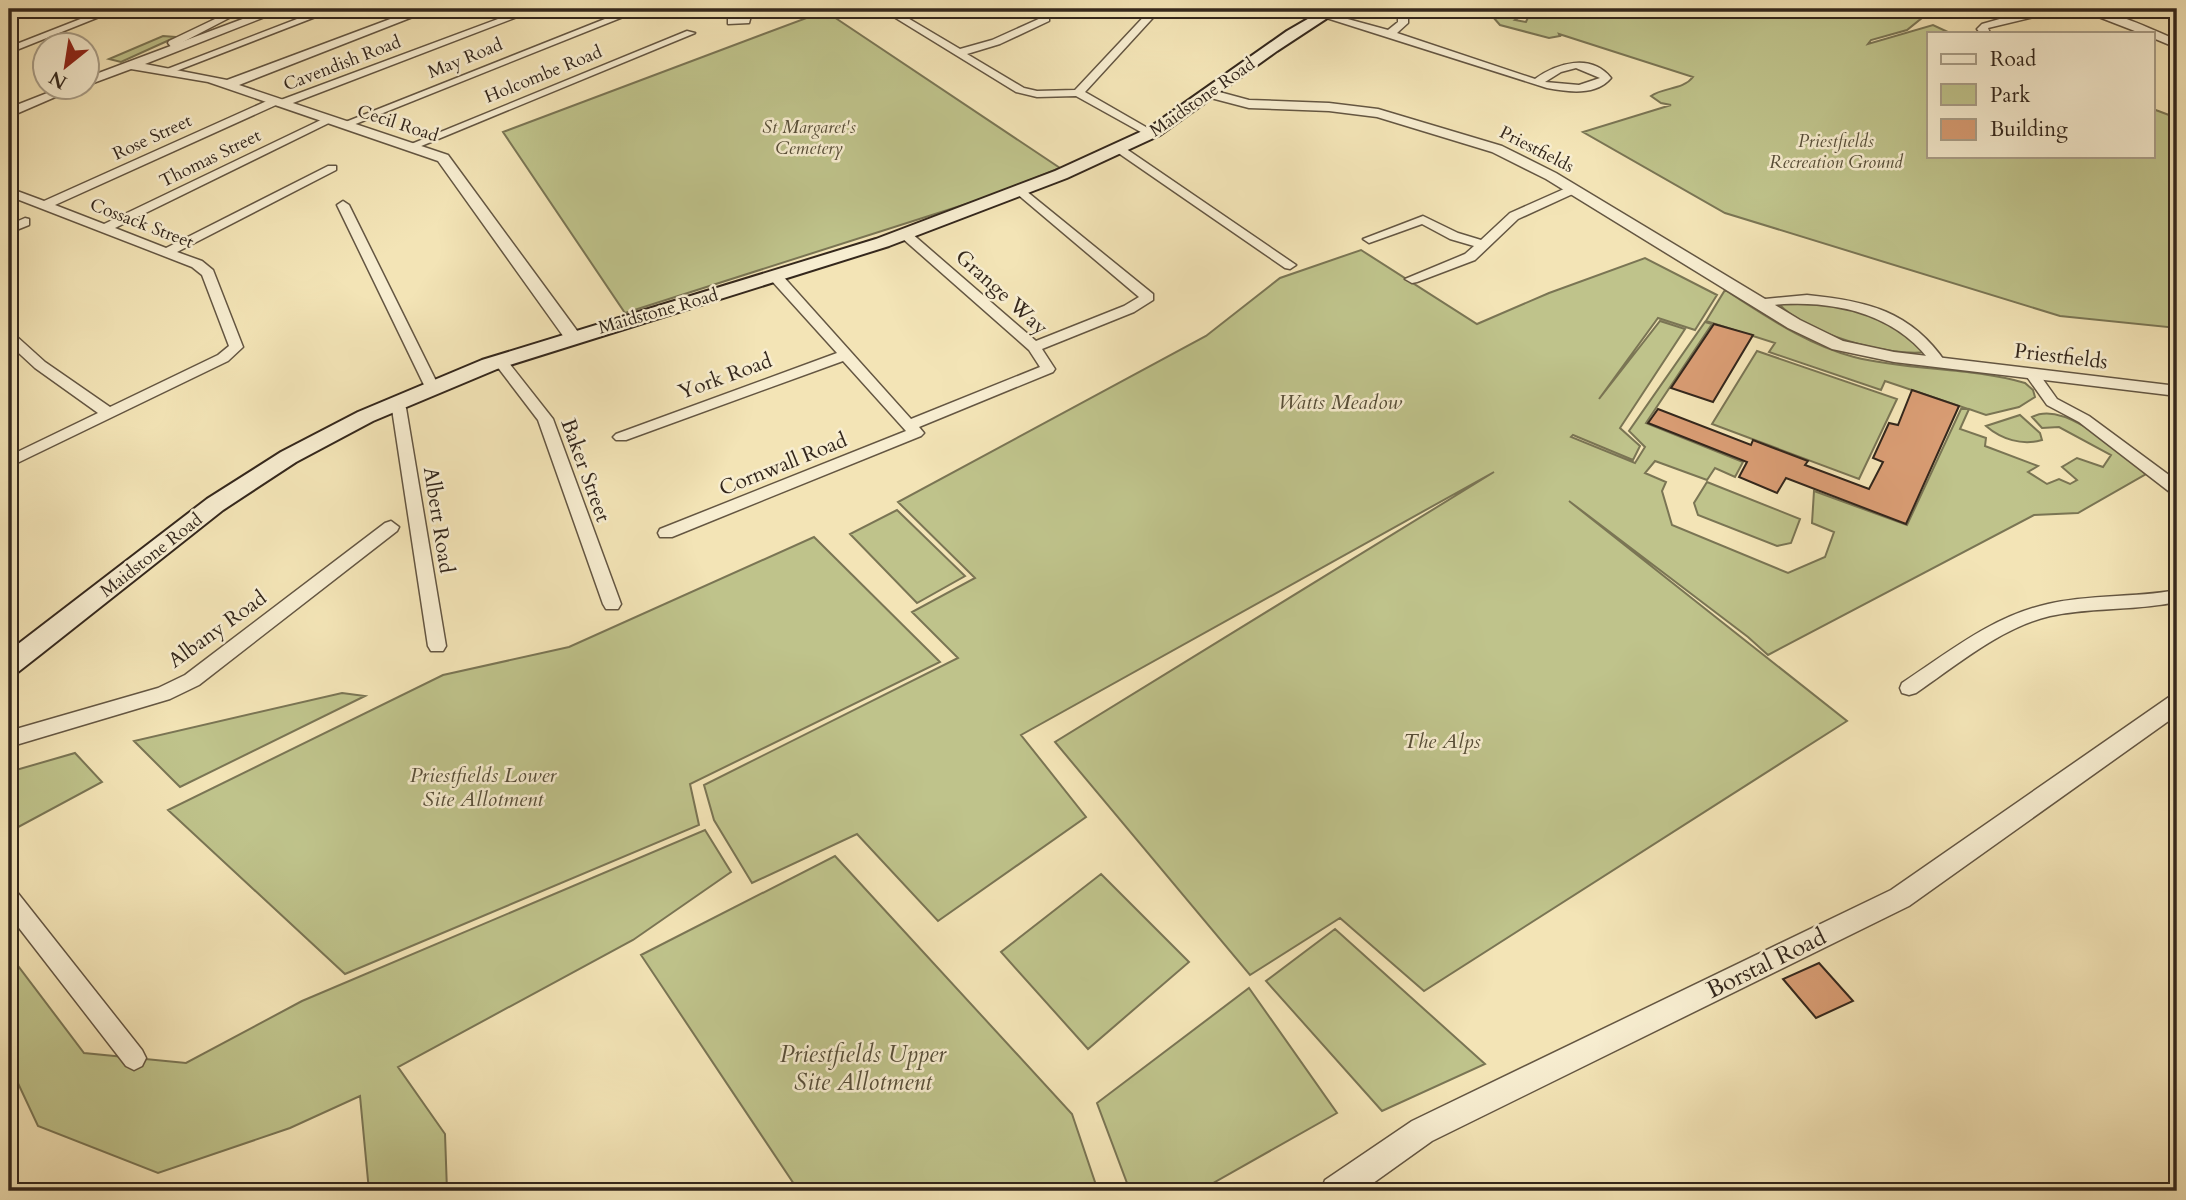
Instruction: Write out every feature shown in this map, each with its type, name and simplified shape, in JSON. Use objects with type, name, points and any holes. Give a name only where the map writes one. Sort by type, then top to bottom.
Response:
[{"type":"main road","name":"Maidstone Road","points":[[9,665],[193,519],[300,452],[395,402],[572,336],[776,277],[906,235],[1020,190],[1152,134],[1207,98],[1292,33],[1328,12]]},
{"type":"street","points":[[9,50],[114,9]]},
{"type":"street","points":[[177,47],[173,43],[224,18],[210,11],[192,9]]},
{"type":"street","points":[[102,76],[279,9]]},
{"type":"street","points":[[167,71],[331,9]]},
{"type":"street","points":[[226,85],[427,9]]},
{"type":"street","name":"Cavendish Road","points":[[277,103],[533,9]]},
{"type":"street","name":"May Road","points":[[344,125],[638,9]]},
{"type":"street","points":[[886,9],[1020,90],[1038,94],[1078,93],[1152,134]]},
{"type":"street","points":[[898,16],[924,9]]},
{"type":"street","points":[[1078,93],[1156,9]]},
{"type":"street","points":[[1389,34],[1403,23],[1403,9]]},
{"type":"street","points":[[1984,32],[1982,29],[1985,26],[2031,15],[2042,9]]},
{"type":"street","points":[[2084,9],[2146,32]]},
{"type":"street","points":[[1328,12],[1538,82],[1573,89],[1601,83],[1606,77],[1582,65],[1568,64],[1538,82]]},
{"type":"street","points":[[958,53],[996,42],[1046,19]]},
{"type":"street","name":"Holcombe Road","points":[[410,147],[690,33]]},
{"type":"street","points":[[2154,35],[2177,44]]},
{"type":"street","name":"Cecil Road","points":[[130,65],[207,78],[438,156],[448,162],[572,336]]},
{"type":"street","name":"Priestfields","points":[[1207,98],[1247,108],[1341,108],[1396,117],[1497,149],[1573,189],[1760,303],[1838,345],[1867,353],[1939,363],[2177,391]]},
{"type":"street","points":[[9,113],[36,102]]},
{"type":"street","name":"Rose Street","points":[[47,205],[277,103]]},
{"type":"street","name":"Thomas Street","points":[[106,228],[329,120]]},
{"type":"street","points":[[1118,148],[1290,265]]},
{"type":"street","points":[[169,251],[332,168]]},
{"type":"street","points":[[1412,279],[1458,262],[1485,245],[1514,216],[1573,189]]},
{"type":"street","points":[[1020,190],[1148,297],[1129,309],[1034,347]]},
{"type":"street","name":"Cossack Street","points":[[9,192],[169,251],[197,264],[208,274],[236,349],[223,358],[109,413]]},
{"type":"street","points":[[342,205],[432,387]]},
{"type":"street","points":[[1369,239],[1423,220],[1454,236],[1485,245]]},
{"type":"street","points":[[9,229],[25,222]]},
{"type":"street","name":"Grange Way","points":[[906,235],[1034,347],[1048,369],[913,429]]},
{"type":"street","points":[[776,277],[913,429]]},
{"type":"street","points":[[1760,303],[1784,299],[1815,299],[1870,312],[1911,332],[1933,351],[1939,363]]},
{"type":"street","points":[[9,337],[33,359],[109,413],[9,463]]},
{"type":"street","name":"York Road","points":[[621,437],[845,355]]},
{"type":"street","name":"Baker Street","points":[[500,361],[545,419],[612,604]]},
{"type":"street","points":[[2032,374],[2054,404],[2084,419],[2177,489]]},
{"type":"street","name":"Albert Road","points":[[395,402],[400,408],[408,473],[438,646]]},
{"type":"street","name":"Cornwall Road","points":[[666,533],[913,429]]},
{"type":"street","name":"Albany Road","points":[[9,739],[163,694],[192,680],[391,527]]},
{"type":"street","points":[[1909,688],[1977,643],[2035,613],[2062,607],[2177,596]]},
{"type":"street","name":"Borstal Road","points":[[1336,1191],[1422,1131],[1900,898],[2177,703]]},
{"type":"street","points":[[9,899],[134,1058]]},
{"type":"green space","name":"Priestfields Recreation Ground","points":[[1475,9],[1531,9],[1515,20],[1526,22],[1531,11],[1536,9],[1948,9],[1922,18],[1907,30],[1871,40],[1868,44],[1933,25],[1948,32],[1927,32],[1927,158],[2154,158],[2154,109],[2177,118],[2177,328],[2060,316],[1725,213],[1583,132],[1671,105],[1661,103],[1651,96],[1684,84],[1693,77],[1559,34],[1560,36],[1549,38],[1500,25],[1493,17],[1474,12],[1478,10]]},
{"type":"green space","name":"St Margaret's Cemetery","points":[[825,11],[1060,168],[982,199],[625,313],[503,132]]},
{"type":"green space","points":[[163,36],[176,37],[121,62],[109,59]]},
{"type":"green space","points":[[1361,250],[1477,324],[1549,293],[1645,258],[1717,295],[1695,330],[1658,318],[1599,399],[1660,321],[1685,329],[1620,428],[1640,446],[1633,460],[1573,435],[1571,437],[1635,463],[1645,447],[1629,431],[1705,322],[1712,324],[1646,423],[1743,462],[1735,477],[1715,468],[1707,480],[1655,461],[1645,473],[1666,482],[1662,491],[1672,525],[1788,573],[1825,557],[1834,532],[1812,523],[1814,491],[1907,525],[1961,409],[1968,409],[1885,381],[1881,390],[1769,352],[1775,343],[1706,321],[1725,290],[1787,329],[1837,352],[1897,365],[1983,374],[2025,383],[2033,390],[2035,397],[2019,407],[1986,415],[1969,409],[1960,429],[1986,438],[1985,446],[2038,466],[2028,472],[2047,484],[2059,479],[2070,484],[2077,480],[2062,467],[2077,458],[2103,467],[2111,455],[2059,427],[2042,428],[2032,417],[2045,413],[2076,422],[2092,431],[2146,474],[2078,513],[2034,515],[1768,655],[1569,501],[1847,721],[1424,991],[1340,918],[1250,975],[1055,742],[1494,472],[1021,735],[1086,817],[938,921],[857,834],[752,883],[714,820],[704,785],[958,658],[912,612],[975,578],[898,502],[1206,336],[1280,278]]},
{"type":"green space","points":[[1815,301],[1859,310],[1894,325],[1926,352],[1891,351],[1848,341],[1807,324],[1778,303]]},
{"type":"green space","points":[[1757,351],[1897,399],[1859,479],[1712,424]]},
{"type":"green space","points":[[2020,415],[2040,433],[2042,440],[2012,440],[1998,435],[1986,426]]},
{"type":"green space","points":[[1707,482],[1800,519],[1791,543],[1777,546],[1698,515],[1694,503]]},
{"type":"green space","points":[[897,510],[965,576],[917,603],[850,534]]},
{"type":"green space","name":"Priestfields Lower Site Allotment","points":[[814,537],[940,662],[690,784],[699,825],[345,974],[168,810],[443,675],[569,647]]},
{"type":"green space","points":[[342,693],[365,696],[180,787],[134,741]]},
{"type":"green space","points":[[75,753],[102,782],[9,832],[9,772]]},
{"type":"green space","points":[[705,830],[731,872],[633,940],[398,1067],[445,1134],[447,1191],[369,1191],[360,1096],[290,1128],[158,1173],[38,1126],[9,1064],[9,954],[84,1053],[186,1063],[302,1001]]},
{"type":"green space","name":"Priestfields Upper Site Allotment","points":[[835,856],[1072,1114],[1098,1191],[798,1190],[641,955]]},
{"type":"green space","points":[[1101,874],[1189,962],[1088,1049],[1001,952]]},
{"type":"green space","points":[[1335,929],[1485,1064],[1382,1111],[1266,981]]},
{"type":"green space","points":[[1249,988],[1337,1113],[1199,1191],[1130,1191],[1097,1103]]},
{"type":"building","points":[[1714,324],[1753,335],[1713,402],[1671,388]]},
{"type":"building","points":[[1912,390],[1959,406],[1906,524],[1786,478],[1777,493],[1739,477],[1747,462],[1648,423],[1658,409],[1751,445],[1753,440],[1808,461],[1805,465],[1869,489],[1883,462],[1873,458],[1889,423],[1898,425]]},
{"type":"building","points":[[1819,963],[1853,1001],[1816,1018],[1783,979]]},
{"type":"park label","name":"Watts Meadow","points":[[1340,402]]},
{"type":"park label","name":"The Alps","points":[[1442,741]]}]
